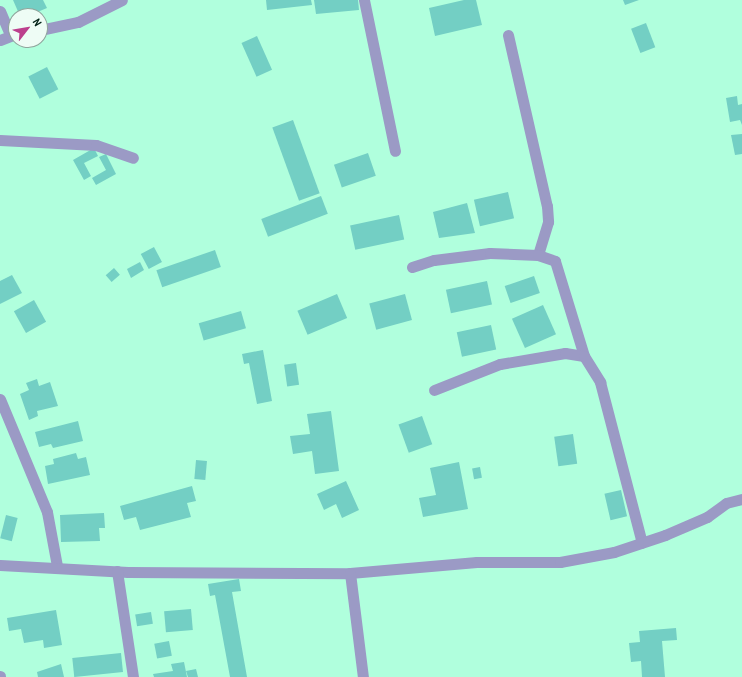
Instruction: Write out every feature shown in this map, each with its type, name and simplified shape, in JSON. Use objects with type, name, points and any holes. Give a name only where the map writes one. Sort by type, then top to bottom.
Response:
[{"type":"street","points":[[48,28],[78,22],[122,0]]},
{"type":"street","points":[[364,0],[395,151]]},
{"type":"street","points":[[0,11],[8,33]]},
{"type":"street","points":[[508,35],[547,206],[548,222],[538,255]]},
{"type":"street","points":[[0,140],[96,145],[133,158]]},
{"type":"street","points":[[412,267],[434,260],[490,253],[538,255],[555,261],[584,356],[600,382],[642,543]]},
{"type":"street","points":[[434,390],[500,364],[565,353],[584,356]]},
{"type":"street","points":[[0,398],[47,512],[57,566]]},
{"type":"street","points":[[0,565],[57,566],[117,571],[350,573],[477,562],[560,562],[614,552],[642,543],[707,518],[726,503],[742,499]]},
{"type":"street","points":[[117,571],[133,677]]},
{"type":"street","points":[[350,573],[363,677]]},
{"type":"building","points":[[13,0],[43,0],[47,8],[16,8]]},
{"type":"building","points":[[266,0],[311,0],[312,5],[267,10]]},
{"type":"building","points":[[314,0],[358,0],[359,10],[316,14]]},
{"type":"building","points":[[464,0],[476,0],[482,25],[435,36],[429,8]]},
{"type":"building","points":[[623,0],[639,0],[625,5]]},
{"type":"building","points":[[646,23],[655,47],[640,53],[631,29]]},
{"type":"building","points":[[257,36],[272,70],[257,77],[241,43]]},
{"type":"building","points":[[47,67],[58,89],[40,99],[28,77]]},
{"type":"building","points":[[737,96],[738,105],[742,104],[742,125],[740,120],[730,122],[726,98]]},
{"type":"building","points":[[293,120],[320,193],[299,201],[272,128]]},
{"type":"building","points":[[742,134],[742,154],[735,155],[731,135]]},
{"type":"building","points":[[94,148],[98,156],[84,163],[91,176],[84,180],[73,160]]},
{"type":"building","points":[[368,153],[376,176],[342,187],[334,165]]},
{"type":"building","points":[[106,154],[116,174],[96,185],[92,178],[106,170],[99,157]]},
{"type":"building","points":[[508,192],[514,218],[480,226],[474,200]]},
{"type":"building","points":[[321,196],[328,214],[268,237],[261,219]]},
{"type":"building","points":[[467,203],[475,233],[439,238],[433,212]]},
{"type":"building","points":[[399,215],[404,239],[355,250],[350,225]]},
{"type":"building","points":[[154,247],[162,262],[149,269],[141,254]]},
{"type":"building","points":[[215,250],[221,267],[162,287],[156,270]]},
{"type":"building","points":[[140,262],[144,270],[131,278],[127,269]]},
{"type":"building","points":[[114,268],[120,275],[112,282],[106,275]]},
{"type":"building","points":[[12,275],[22,293],[0,304],[0,281]]},
{"type":"building","points":[[534,276],[540,293],[511,303],[505,286]]},
{"type":"building","points":[[487,281],[492,304],[451,313],[446,290]]},
{"type":"building","points":[[337,294],[347,318],[308,335],[297,311]]},
{"type":"building","points":[[405,294],[412,320],[376,330],[369,304]]},
{"type":"building","points":[[34,300],[46,322],[26,333],[14,311]]},
{"type":"building","points":[[543,305],[556,334],[525,348],[512,319]]},
{"type":"building","points":[[241,311],[246,328],[204,340],[199,323]]},
{"type":"building","points":[[491,325],[496,349],[462,357],[457,332]]},
{"type":"building","points":[[263,350],[272,401],[257,404],[249,363],[244,364],[242,354]]},
{"type":"building","points":[[296,363],[299,385],[287,386],[284,365]]},
{"type":"building","points":[[37,379],[39,386],[50,382],[58,406],[37,411],[38,416],[29,420],[20,394],[29,390],[26,383]]},
{"type":"building","points":[[331,411],[339,471],[315,474],[312,451],[293,454],[290,436],[310,434],[307,414]]},
{"type":"building","points":[[422,416],[432,444],[409,453],[399,425]]},
{"type":"building","points":[[78,421],[83,441],[53,448],[51,444],[39,447],[35,432]]},
{"type":"building","points":[[573,434],[577,464],[558,466],[554,437]]},
{"type":"building","points":[[76,453],[78,459],[86,457],[90,475],[48,484],[45,466],[54,464],[53,459]]},
{"type":"building","points":[[196,460],[207,461],[205,480],[194,479]]},
{"type":"building","points":[[459,462],[468,509],[423,517],[419,498],[436,495],[430,468]]},
{"type":"building","points":[[480,467],[482,478],[474,479],[472,468]]},
{"type":"building","points":[[346,481],[359,510],[342,518],[336,504],[324,510],[317,494]]},
{"type":"building","points":[[192,486],[196,501],[187,503],[191,517],[140,530],[136,517],[124,520],[120,506]]},
{"type":"building","points":[[621,490],[627,516],[611,520],[604,494]]},
{"type":"building","points":[[104,513],[105,528],[99,528],[100,541],[61,542],[60,515]]},
{"type":"building","points":[[6,515],[18,518],[12,541],[0,538]]},
{"type":"building","points":[[239,579],[241,591],[232,592],[247,677],[230,677],[215,595],[210,596],[208,584]]},
{"type":"building","points":[[191,609],[193,630],[166,632],[164,611]]},
{"type":"building","points":[[56,610],[62,645],[44,648],[43,640],[24,643],[21,629],[9,631],[7,618]]},
{"type":"building","points":[[151,612],[153,624],[137,626],[135,615]]},
{"type":"building","points":[[676,628],[677,640],[662,641],[665,677],[642,677],[641,661],[631,662],[629,643],[640,642],[639,631]]},
{"type":"building","points":[[169,641],[172,656],[157,659],[154,644]]},
{"type":"building","points":[[121,653],[123,672],[74,677],[72,658]]},
{"type":"building","points":[[184,662],[187,677],[154,677],[153,674],[173,671],[171,664]]},
{"type":"building","points":[[61,664],[64,677],[38,677],[37,672]]},
{"type":"building","points":[[196,669],[198,677],[188,677],[186,671]]}]
